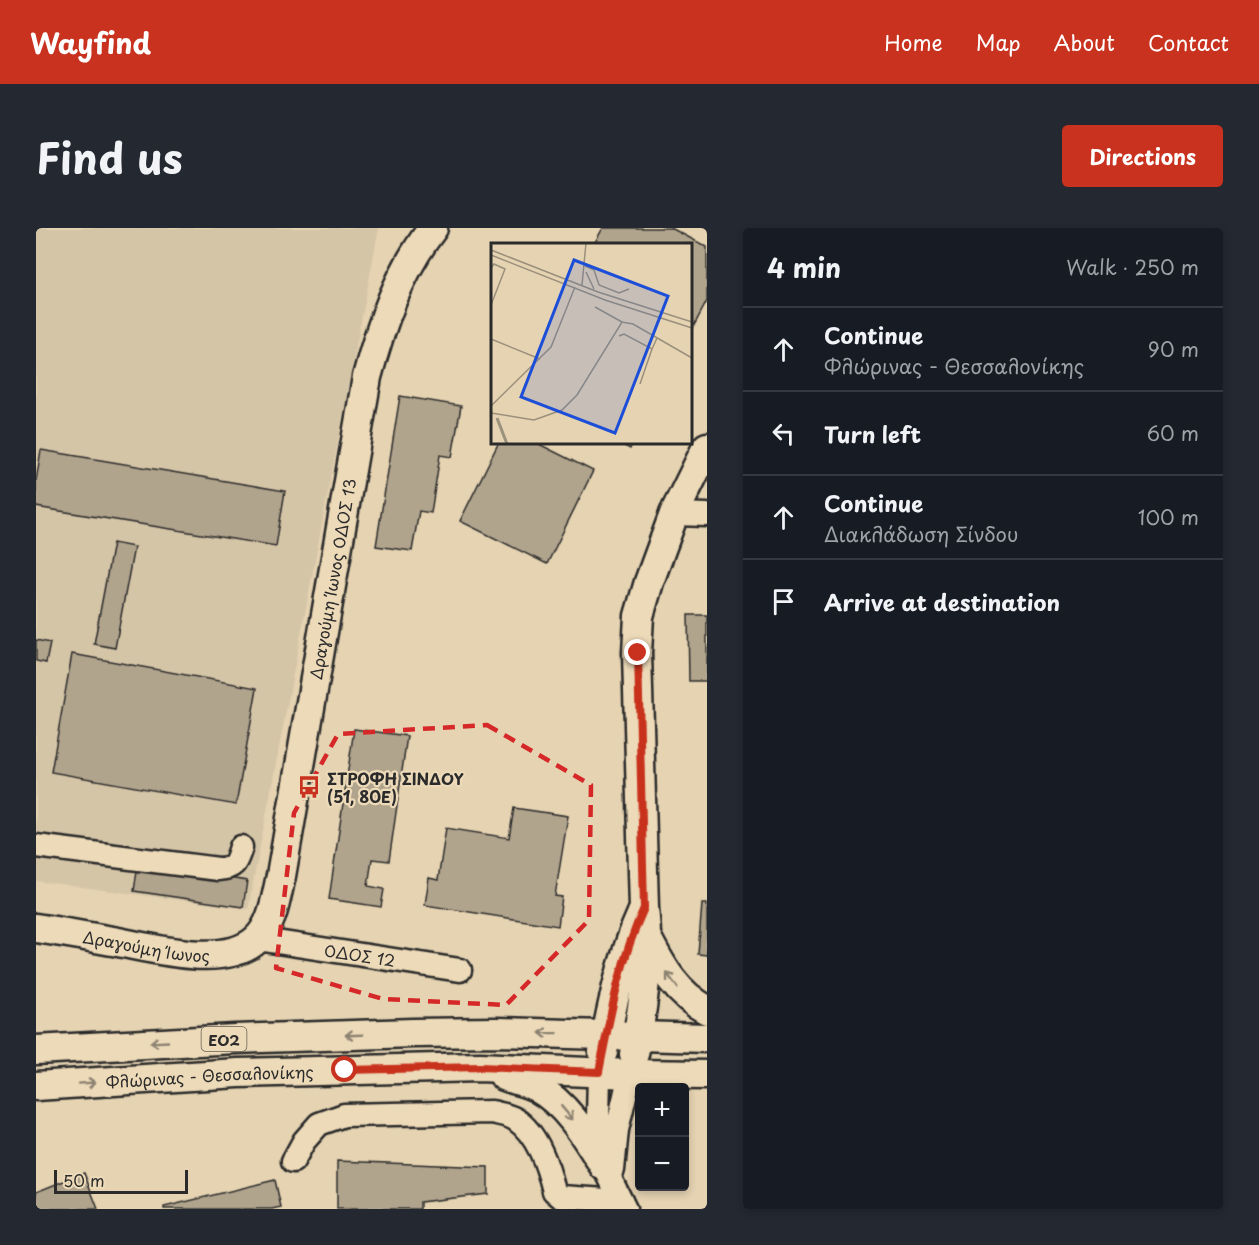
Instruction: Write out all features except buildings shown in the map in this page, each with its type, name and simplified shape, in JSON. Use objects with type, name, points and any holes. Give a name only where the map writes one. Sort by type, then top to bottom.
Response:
[{"type":"main road","name":"Δραγούμη Ίωνος ΟΔΟΣ 13","points":[[257,939],[270,918],[281,876],[366,377],[391,300],[412,260],[434,228]]},
{"type":"main road","points":[[630,1074],[638,1036],[648,940],[644,908],[639,616],[674,514],[707,447]]},
{"type":"main road","points":[[599,1072],[631,938],[644,908]]},
{"type":"main road","name":"Δραγούμη Ίωνος","points":[[36,928],[192,955],[230,951],[244,947],[257,939]]},
{"type":"main road","points":[[648,940],[670,979],[684,995],[707,1010]]},
{"type":"main road","name":"Φλώρινας - Θεσσαλονίκης","points":[[36,1048],[413,1033],[707,1038]]},
{"type":"main road","points":[[480,1067],[535,1087],[555,1100],[573,1120],[608,1173]]},
{"type":"main road","name":"Φλώρινας - Θεσσαλονίκης","points":[[36,1086],[238,1073],[480,1067],[707,1075]]},
{"type":"street","points":[[674,514],[707,515]]},
{"type":"street","points":[[36,846],[218,869],[229,869],[236,862],[241,847]]},
{"type":"street","name":"ΟΔΟΣ 12","points":[[257,939],[460,970]]},
{"type":"street","points":[[599,1072],[598,1120],[608,1173],[623,1205]]},
{"type":"street","points":[[608,1173],[630,1074]]},
{"type":"street","points":[[292,1161],[304,1141],[320,1124],[344,1115],[492,1112],[514,1118],[528,1130],[535,1141],[554,1191],[561,1197],[623,1205]]},
{"type":"highlighted area","points":[[487,725],[591,785],[589,920],[506,1005],[383,999],[276,968],[294,813],[338,734]]},
{"type":"shaded area","points":[[36,228],[379,228],[248,909],[36,881]]},
{"type":"place","name":"ΣΤΡΟΦΗ ΣΙΝΔΟΥ (51, 80Ε)","points":[[309,787]]},
{"type":"route","points":[[345,1070],[480,1067],[599,1072],[621,972],[631,938],[644,908],[638,653]]}]
